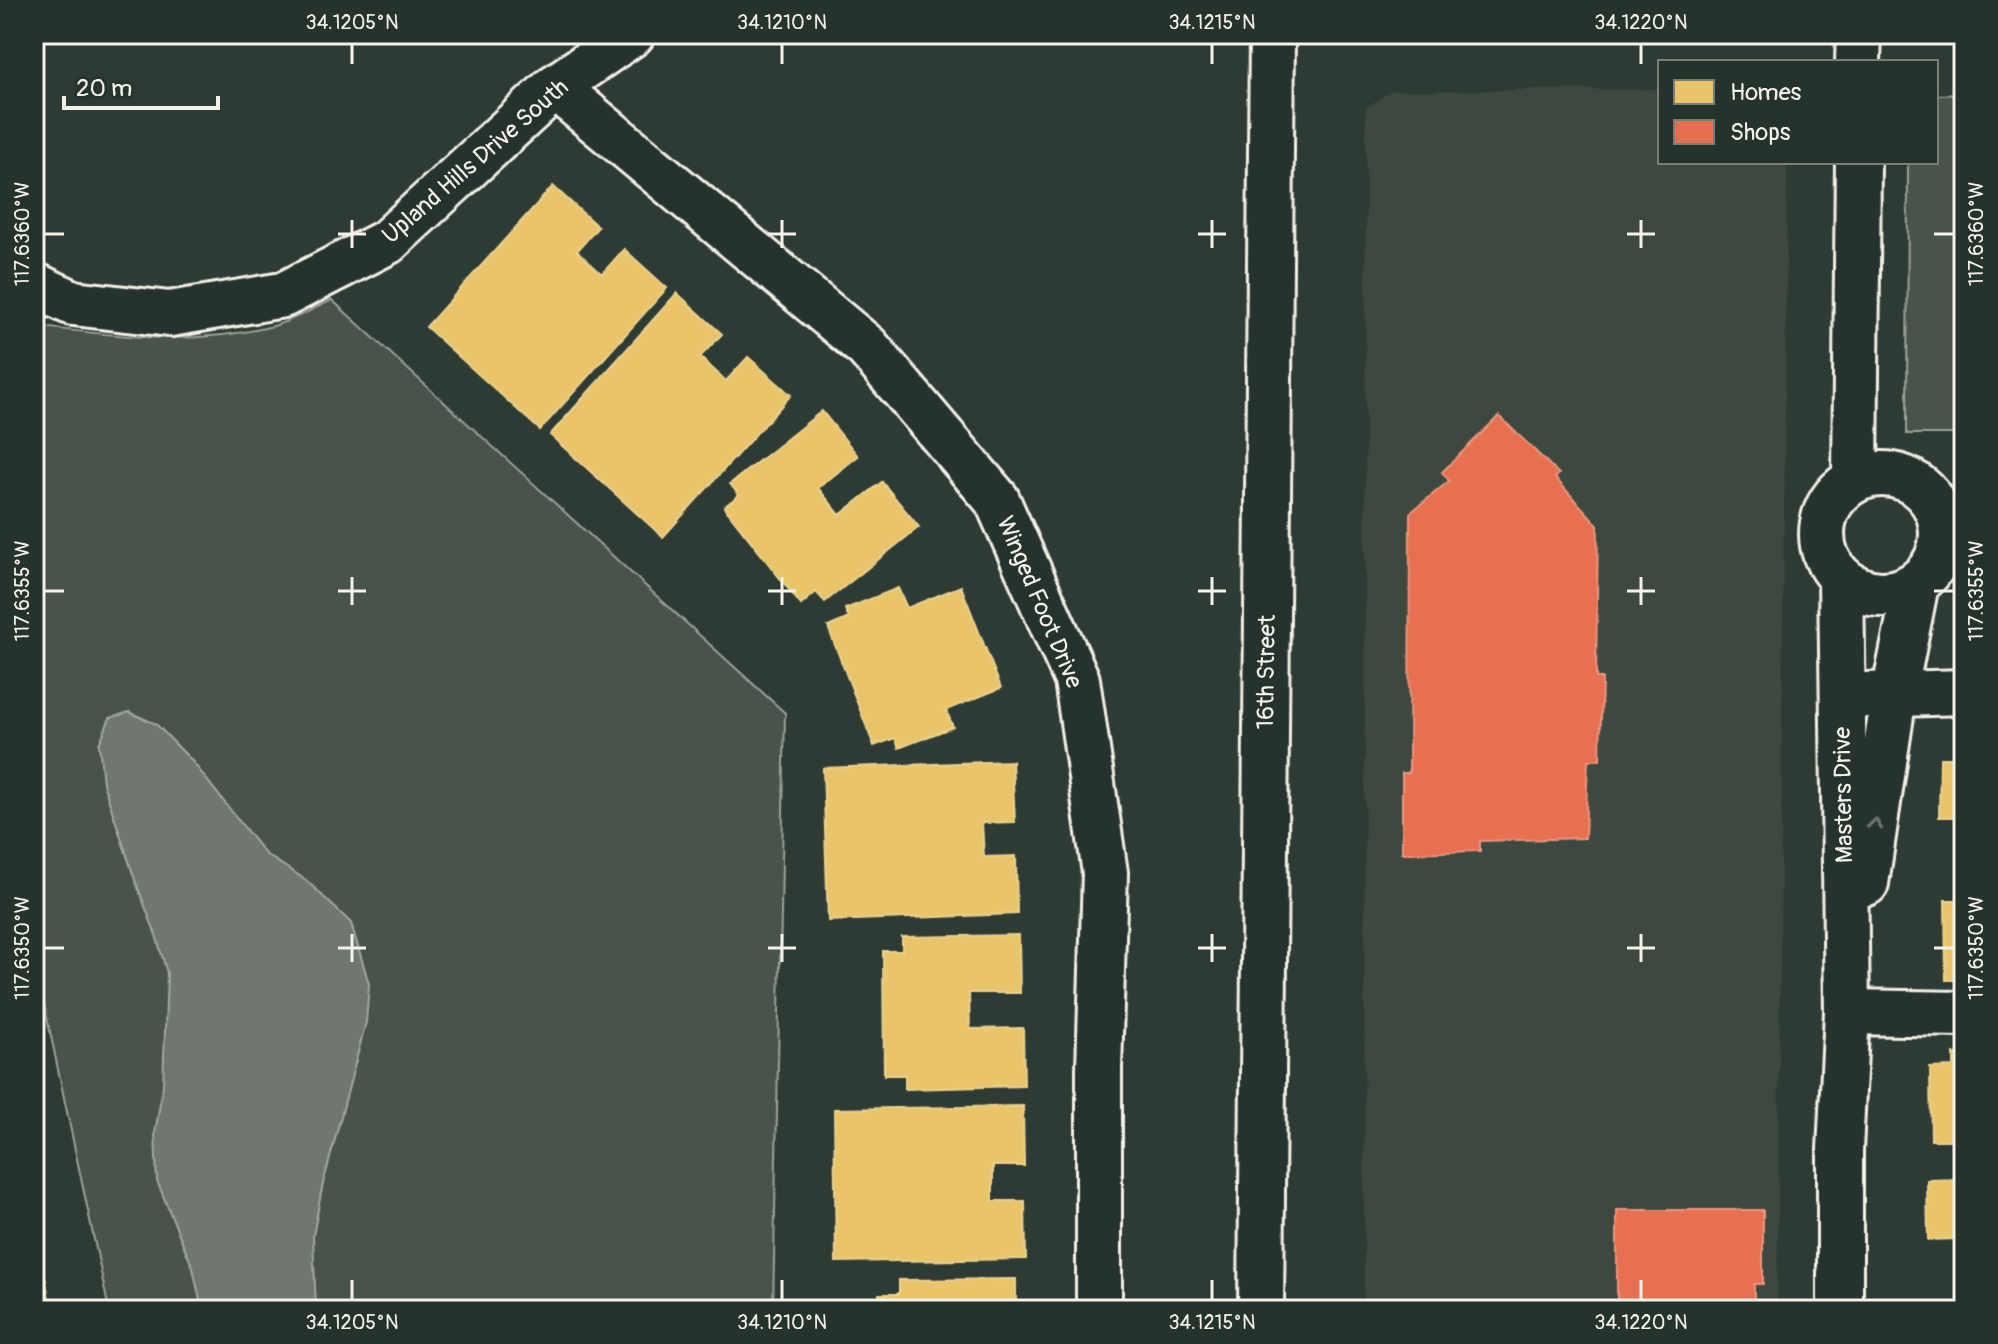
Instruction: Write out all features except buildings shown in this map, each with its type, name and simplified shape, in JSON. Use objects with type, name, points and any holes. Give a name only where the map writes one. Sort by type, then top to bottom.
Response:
[{"type":"street","name":"Upland Hills Drive South","points":[[34,285],[73,303],[170,314],[283,295],[387,242],[555,87],[632,34]]},
{"type":"street","name":"16th Street","points":[[1261,1310],[1272,34]]},
{"type":"street","points":[[1858,60],[1859,34]]},
{"type":"street","name":"Winged Foot Drive","points":[[555,87],[867,347],[997,500],[1003,513],[1077,680],[1105,873],[1099,1069],[1099,1310]]},
{"type":"street","points":[[1855,480],[1858,164]]},
{"type":"street","name":"Masters Drive","points":[[1840,1310],[1840,1150],[1847,1012],[1841,578],[1830,563],[1823,545],[1823,525],[1829,507],[1840,492],[1855,480],[1874,475],[1894,475],[1913,482],[1928,495],[1938,512],[1942,532],[1940,552],[1930,570],[1916,584],[1894,695],[1847,1012]]},
{"type":"street","points":[[1841,578],[1858,590],[1878,595],[1898,592],[1916,584]]},
{"type":"street","points":[[1842,696],[1964,692]]},
{"type":"street","points":[[1847,1012],[1964,1014]]},
{"type":"shaded area","points":[[1658,89],[1658,164],[1787,164],[1777,1310],[1364,1310],[1366,108],[1391,91]]},
{"type":"shaded area","points":[[1964,94],[1964,434],[1907,434],[1908,164],[1938,164],[1938,95]]},
{"type":"shaded area","points":[[332,300],[785,713],[773,1310],[109,1310],[34,956],[34,326],[122,336],[210,336],[277,325]]},
{"type":"shaded area","points":[[129,712],[156,724],[192,761],[265,854],[306,880],[351,923],[369,984],[366,1022],[322,1188],[313,1236],[316,1310],[202,1310],[193,1268],[157,1181],[155,1133],[163,1085],[167,973],[103,783],[99,744],[110,718]]}]
